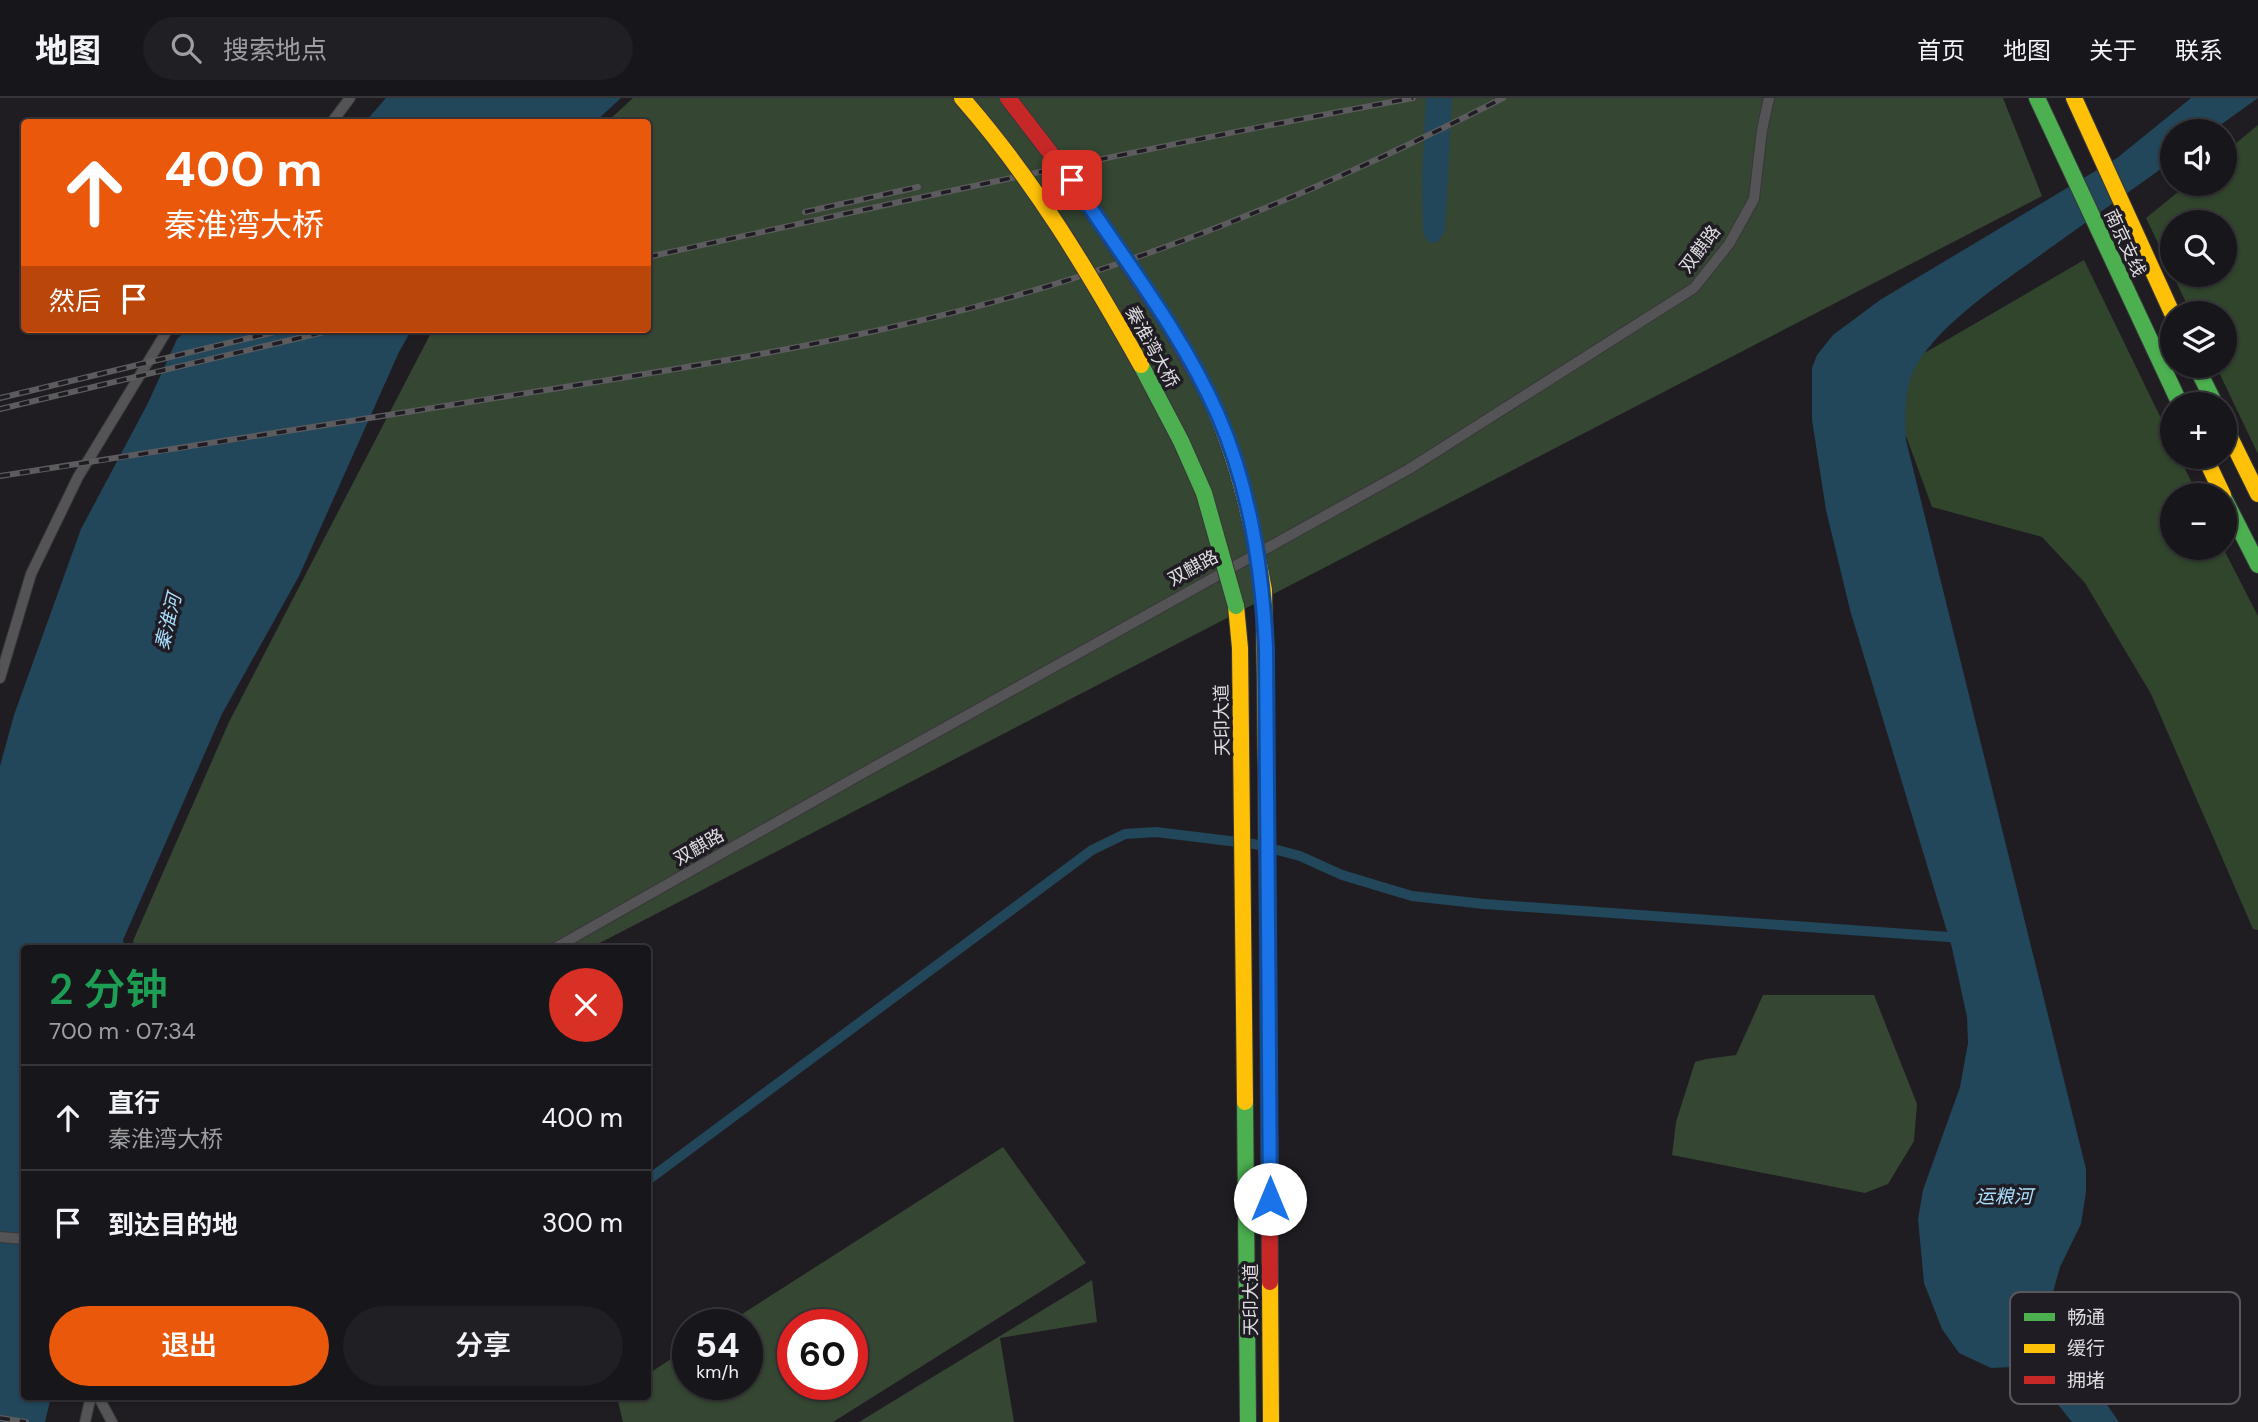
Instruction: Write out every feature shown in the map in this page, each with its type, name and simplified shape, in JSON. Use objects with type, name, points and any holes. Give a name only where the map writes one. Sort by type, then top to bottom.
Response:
[{"type":"main road","name":"秦淮湾大桥","points":[[962,98],[994,136],[1055,219],[1145,373],[1204,493],[1236,606]]},
{"type":"main road","name":"秦淮湾大桥","points":[[1008,98],[1047,144],[1072,180],[1168,325],[1202,383],[1218,416],[1242,485],[1264,590]]},
{"type":"main road","name":"南京支线","points":[[2038,98],[2112,263],[2174,392]]},
{"type":"main road","name":"南京支线","points":[[2074,98],[2166,301]]},
{"type":"main road","points":[[2237,451],[2258,494]]},
{"type":"main road","points":[[2237,523],[2258,565]]},
{"type":"main road","name":"天印大道","points":[[1264,590],[1271,1422]]},
{"type":"main road","name":"天印大道","points":[[1236,606],[1240,648],[1248,1422]]},
{"type":"street","points":[[334,119],[350,98]]},
{"type":"street","name":"双麒路","points":[[560,945],[1409,469],[1694,288],[1729,244],[1754,199],[1762,130],[1769,98]]},
{"type":"street","points":[[0,678],[31,574],[78,477],[166,333]]},
{"type":"street","points":[[0,1237],[21,1239]]},
{"type":"street","points":[[85,1422],[90,1400]]},
{"type":"street","points":[[100,1400],[112,1422]]},
{"type":"green space","points":[[633,98],[2003,98],[2042,196],[596,945],[134,945],[133,941],[229,722],[431,333],[651,333],[651,119],[610,119]]},
{"type":"green space","points":[[2258,125],[2258,454],[2237,410],[2237,392],[2228,392],[2222,378],[2237,378],[2237,301],[2185,301],[2179,287],[2237,287],[2237,210],[2160,210],[2160,247],[2146,218],[2173,196],[2237,196],[2237,142]]},
{"type":"green space","points":[[2084,260],[2160,416],[2160,469],[2185,469],[2192,483],[2160,483],[2160,560],[2229,560],[2258,616],[2258,930],[2253,929],[2151,694],[2085,583],[2042,537],[1932,507],[1902,425],[1909,362]]},
{"type":"green space","points":[[1763,995],[1874,995],[1917,1104],[1914,1141],[1888,1184],[1865,1193],[1672,1155],[1676,1122],[1695,1062],[1736,1055]]},
{"type":"green space","points":[[1003,1147],[1086,1263],[833,1422],[623,1422],[618,1400],[651,1400],[651,1372],[672,1358],[672,1400],[763,1400],[763,1309],[750,1309]]},
{"type":"green space","points":[[1092,1280],[1097,1322],[1000,1338],[1014,1422],[859,1422]]},
{"type":"water","points":[[386,98],[621,98],[598,119],[368,119]]},
{"type":"water","points":[[1426,98],[1452,98],[1445,230],[1439,241],[1429,243],[1423,233],[1422,178]]},
{"type":"water","name":"运粮河","points":[[2191,98],[2258,98],[2229,119],[2165,119]]},
{"type":"water","name":"运粮河","points":[[2160,123],[2160,170],[1972,305],[1937,337],[1923,355],[1908,388],[1906,440],[2086,1169],[2081,1224],[2060,1267],[2053,1292],[2010,1292],[2010,1367],[1991,1368],[1959,1353],[1942,1329],[1924,1283],[1918,1219],[1923,1190],[1960,1087],[1968,1043],[1967,1017],[1952,948],[1850,610],[1826,510],[1812,420],[1812,368],[1817,355],[1833,335],[1880,300],[2117,158]]},
{"type":"water","name":"秦淮河","points":[[183,333],[410,333],[299,576],[222,714],[123,940],[124,945],[21,945],[21,1400],[50,1400],[45,1422],[0,1422],[0,766],[14,715],[81,529],[148,403],[177,339]]},
{"type":"water","name":"运粮河","points":[[2058,1404],[2106,1404],[2119,1422],[2072,1422]]},
{"type":"waterway","points":[[651,1178],[1092,850],[1125,834],[1156,832],[1254,844],[1300,856],[1342,875],[1412,896],[1484,904],[1963,938]]},
{"type":"railway","points":[[651,256],[1125,154],[1413,98]]},
{"type":"railway","points":[[0,476],[695,366],[828,341],[960,311],[1087,274],[1209,231],[1387,155],[1503,98]]},
{"type":"railway","points":[[805,212],[918,187]]},
{"type":"railway","points":[[0,398],[270,333]]},
{"type":"railway","points":[[0,409],[320,333]]},
{"type":"railway","points":[[0,1418],[26,1422]]},
{"type":"traffic: fast","points":[[2037,98],[2174,392]]},
{"type":"traffic: fast","points":[[1141,365],[1181,441],[1204,493],[1236,606]]},
{"type":"traffic: fast","points":[[2202,378],[2209,392]]},
{"type":"traffic: fast","points":[[2237,524],[2258,565]]},
{"type":"traffic: fast","points":[[1245,1102],[1248,1422]]},
{"type":"traffic: slow","points":[[962,98],[1013,161],[1059,227],[1141,365]]},
{"type":"traffic: slow","points":[[2074,98],[2167,301]]},
{"type":"traffic: slow","points":[[1202,383],[1233,458],[1248,510],[1264,590]]},
{"type":"traffic: slow","points":[[2237,451],[2258,494]]},
{"type":"traffic: slow","points":[[2211,469],[2217,483]]},
{"type":"traffic: slow","points":[[1264,590],[1268,948]]},
{"type":"traffic: slow","points":[[1236,606],[1240,648],[1245,1102]]},
{"type":"traffic: slow","points":[[1270,1282],[1271,1422]]},
{"type":"traffic: jam","points":[[1008,98],[1075,185],[1169,325],[1202,383]]},
{"type":"traffic: jam","points":[[1268,948],[1270,1282]]},
{"type":"route","points":[[1072,180],[1168,325],[1202,383],[1231,450],[1249,512],[1256,548],[1264,590],[1266,648],[1270,1199]]}]
